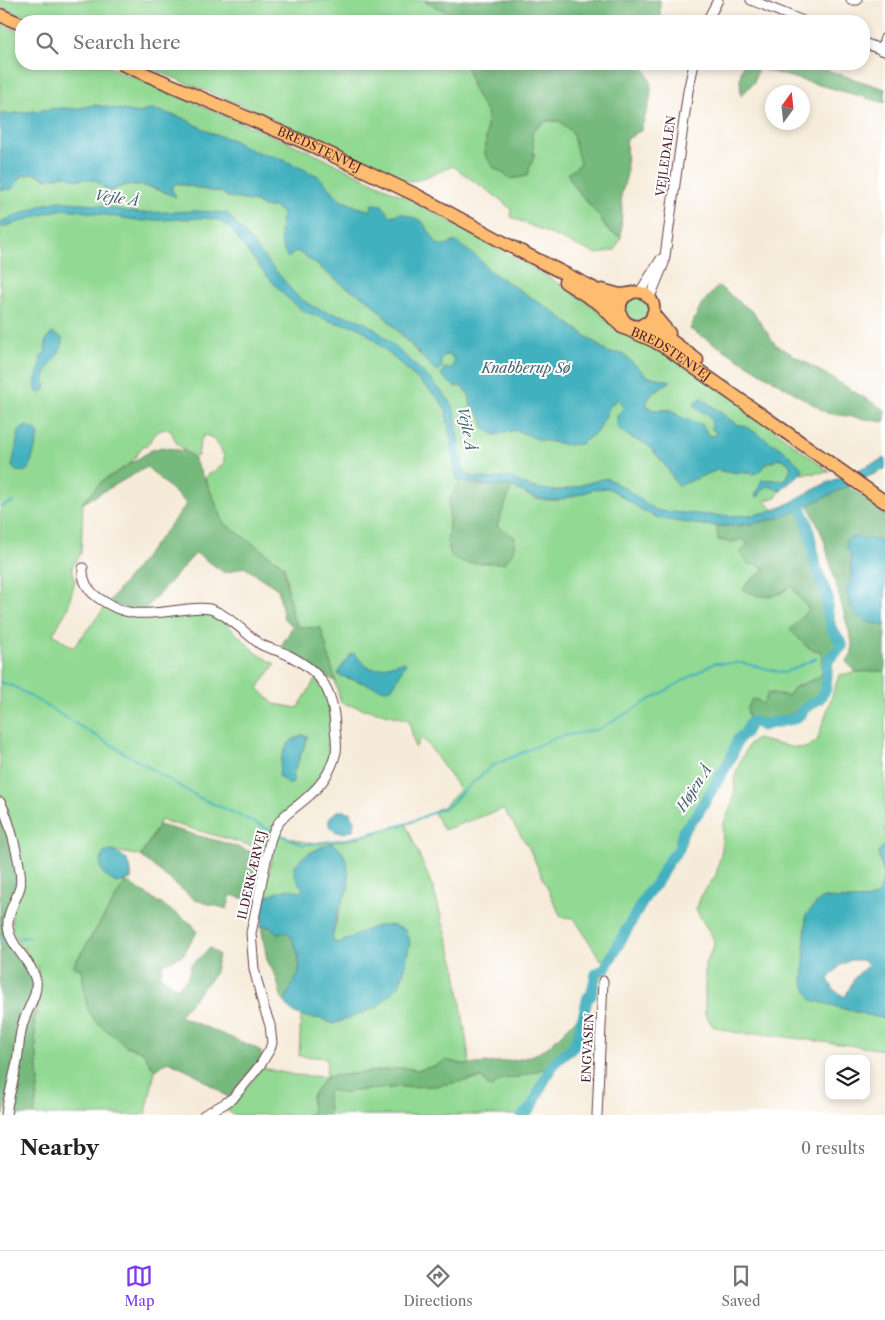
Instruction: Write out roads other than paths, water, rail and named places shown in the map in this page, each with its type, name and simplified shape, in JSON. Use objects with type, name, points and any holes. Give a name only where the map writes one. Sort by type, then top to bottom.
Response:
[{"type":"highway","points":[[0,15],[15,21]]},
{"type":"highway","name":"BREDSTENVEJ","points":[[136,70],[313,146],[418,196],[593,288],[620,308]]},
{"type":"highway","name":"BREDSTENVEJ","points":[[510,246],[595,301],[627,331],[654,341],[668,349],[885,502]]},
{"type":"highway","name":"BREDSTENVEJ","points":[[593,288],[620,295],[639,294]]},
{"type":"highway","name":"BREDSTENVEJ","points":[[653,314],[680,346]]},
{"type":"highway","name":"BREDSTENVEJ","points":[[644,324],[657,330],[680,346],[831,464]]},
{"type":"main road","points":[[639,294],[654,307],[653,314],[644,324],[633,325],[626,322],[620,308],[624,298],[639,294]]},
{"type":"street","points":[[710,15],[718,0]]},
{"type":"street","points":[[751,0],[788,15]]},
{"type":"street","points":[[851,0],[857,0]]},
{"type":"street","points":[[870,45],[883,50],[885,38]]},
{"type":"street","name":"VEJLEDALEN","points":[[639,294],[662,269],[693,70]]},
{"type":"street","name":"ILDERKÆRVEJ","points":[[83,568],[82,576],[94,595],[108,605],[125,612],[138,614],[193,608],[212,610],[224,616],[262,645],[287,654],[313,669],[325,683],[331,695],[335,717],[336,749],[332,769],[304,801],[285,815],[275,827],[270,841],[251,933],[254,969],[272,1035],[270,1049],[261,1064],[234,1097],[204,1115]]},
{"type":"street","points":[[0,802],[8,822],[21,876],[21,884],[9,916],[8,926],[16,948],[31,969],[36,980],[35,994],[23,1023],[6,1115]]},
{"type":"street","name":"ENGVASEN","points":[[597,1115],[603,981]]},
{"type":"water","name":"Knabberup Sø","points":[[94,105],[139,113],[152,109],[183,118],[213,134],[233,140],[253,151],[279,158],[318,176],[341,200],[357,207],[371,211],[372,204],[382,205],[390,216],[401,213],[422,221],[438,245],[448,245],[455,241],[477,257],[491,272],[551,310],[608,353],[622,353],[647,376],[671,381],[649,397],[646,405],[653,410],[671,410],[680,417],[702,424],[709,436],[715,436],[716,432],[711,429],[712,424],[707,413],[699,410],[694,403],[701,398],[736,424],[745,426],[786,452],[803,469],[781,491],[769,486],[764,488],[758,497],[755,496],[762,480],[786,479],[791,468],[788,462],[779,458],[773,462],[769,461],[754,474],[717,470],[678,486],[665,465],[648,445],[628,436],[617,427],[617,415],[624,408],[618,399],[610,406],[599,430],[581,444],[569,445],[540,440],[516,430],[495,435],[484,428],[480,416],[471,407],[469,394],[460,386],[455,387],[441,375],[444,368],[451,369],[454,364],[454,358],[445,355],[441,358],[442,367],[436,371],[370,301],[344,286],[304,255],[296,251],[288,258],[281,242],[282,213],[275,207],[263,207],[256,202],[228,197],[221,192],[177,183],[171,188],[176,197],[143,185],[126,185],[110,192],[95,180],[74,179],[64,175],[47,179],[34,173],[22,176],[12,189],[0,190],[0,113],[8,114],[62,108],[76,109]]},
{"type":"water","points":[[60,201],[140,213],[196,211],[227,213],[297,296],[326,312],[357,319],[372,327],[438,388],[453,407],[461,460],[469,476],[491,479],[509,477],[530,487],[555,491],[606,478],[625,488],[658,511],[721,516],[752,515],[784,506],[820,486],[885,458],[885,469],[785,516],[757,523],[733,526],[703,525],[660,519],[642,510],[609,488],[596,489],[560,500],[544,500],[530,496],[512,486],[463,482],[457,479],[446,410],[438,398],[364,331],[355,326],[336,323],[303,311],[286,297],[260,268],[229,227],[218,220],[207,218],[141,221],[64,209],[0,228],[0,222],[45,204]]},
{"type":"water","points":[[52,333],[62,338],[62,347],[46,373],[45,390],[38,393],[35,384],[40,366],[40,357],[45,353],[46,340]]},
{"type":"water","points":[[27,426],[36,430],[39,435],[29,469],[19,472],[12,466],[19,431]]},
{"type":"water","points":[[853,537],[885,541],[885,626],[864,621],[853,611],[850,605],[846,589],[851,575],[851,555],[847,549],[846,540]]},
{"type":"water","points":[[354,653],[367,667],[376,669],[403,662],[406,663],[393,687],[385,690],[338,675],[340,669],[351,654]]},
{"type":"water","points":[[302,735],[307,736],[307,739],[293,774],[293,782],[290,785],[279,777],[282,758],[288,744]]},
{"type":"water","points":[[337,811],[351,813],[354,820],[353,830],[340,833],[331,829],[329,821],[331,816]]},
{"type":"water","points":[[332,843],[345,856],[349,882],[348,890],[337,916],[332,940],[338,943],[371,928],[387,925],[405,930],[410,942],[399,986],[377,1007],[333,1024],[320,1018],[299,1015],[288,1008],[286,998],[300,967],[297,951],[293,940],[287,932],[278,934],[270,927],[261,926],[264,897],[291,889],[300,892],[303,889],[295,876],[295,866],[303,857]]},
{"type":"water","points":[[885,845],[885,1019],[812,1000],[803,983],[806,915],[822,898],[866,900],[878,895],[884,875],[878,852]],"holes":[[[850,960],[862,960],[869,964],[855,977],[845,997],[834,990],[828,979],[840,966]]]},
{"type":"water","points":[[105,851],[117,853],[125,858],[130,867],[131,879],[116,883],[104,874],[101,870],[101,862]]},
{"type":"waterway","points":[[0,507],[13,502]]},
{"type":"waterway","name":"Højen Å","points":[[523,1115],[533,1105],[555,1063],[573,1047],[579,1033],[588,997],[591,996],[596,974],[605,968],[647,894],[656,884],[668,862],[679,849],[683,831],[698,813],[731,758],[738,739],[745,733],[751,722],[756,722],[762,726],[794,719],[804,709],[819,699],[826,689],[828,660],[842,646],[831,628],[827,609],[828,598],[817,570],[807,522],[799,503]]},
{"type":"waterway","points":[[279,834],[303,845],[352,838],[409,823],[450,805],[492,766],[555,738],[599,729],[714,663],[743,663],[784,673],[816,658]]},
{"type":"waterway","points":[[0,682],[15,687],[198,797],[269,829]]},
{"type":"waterway","points":[[18,938],[30,937]]},
{"type":"waterway","points":[[0,940],[7,939]]},
{"type":"water label","name":"Vejle Å","points":[[117,198]]},
{"type":"water label","name":"Vejle Å","points":[[467,429]]}]
